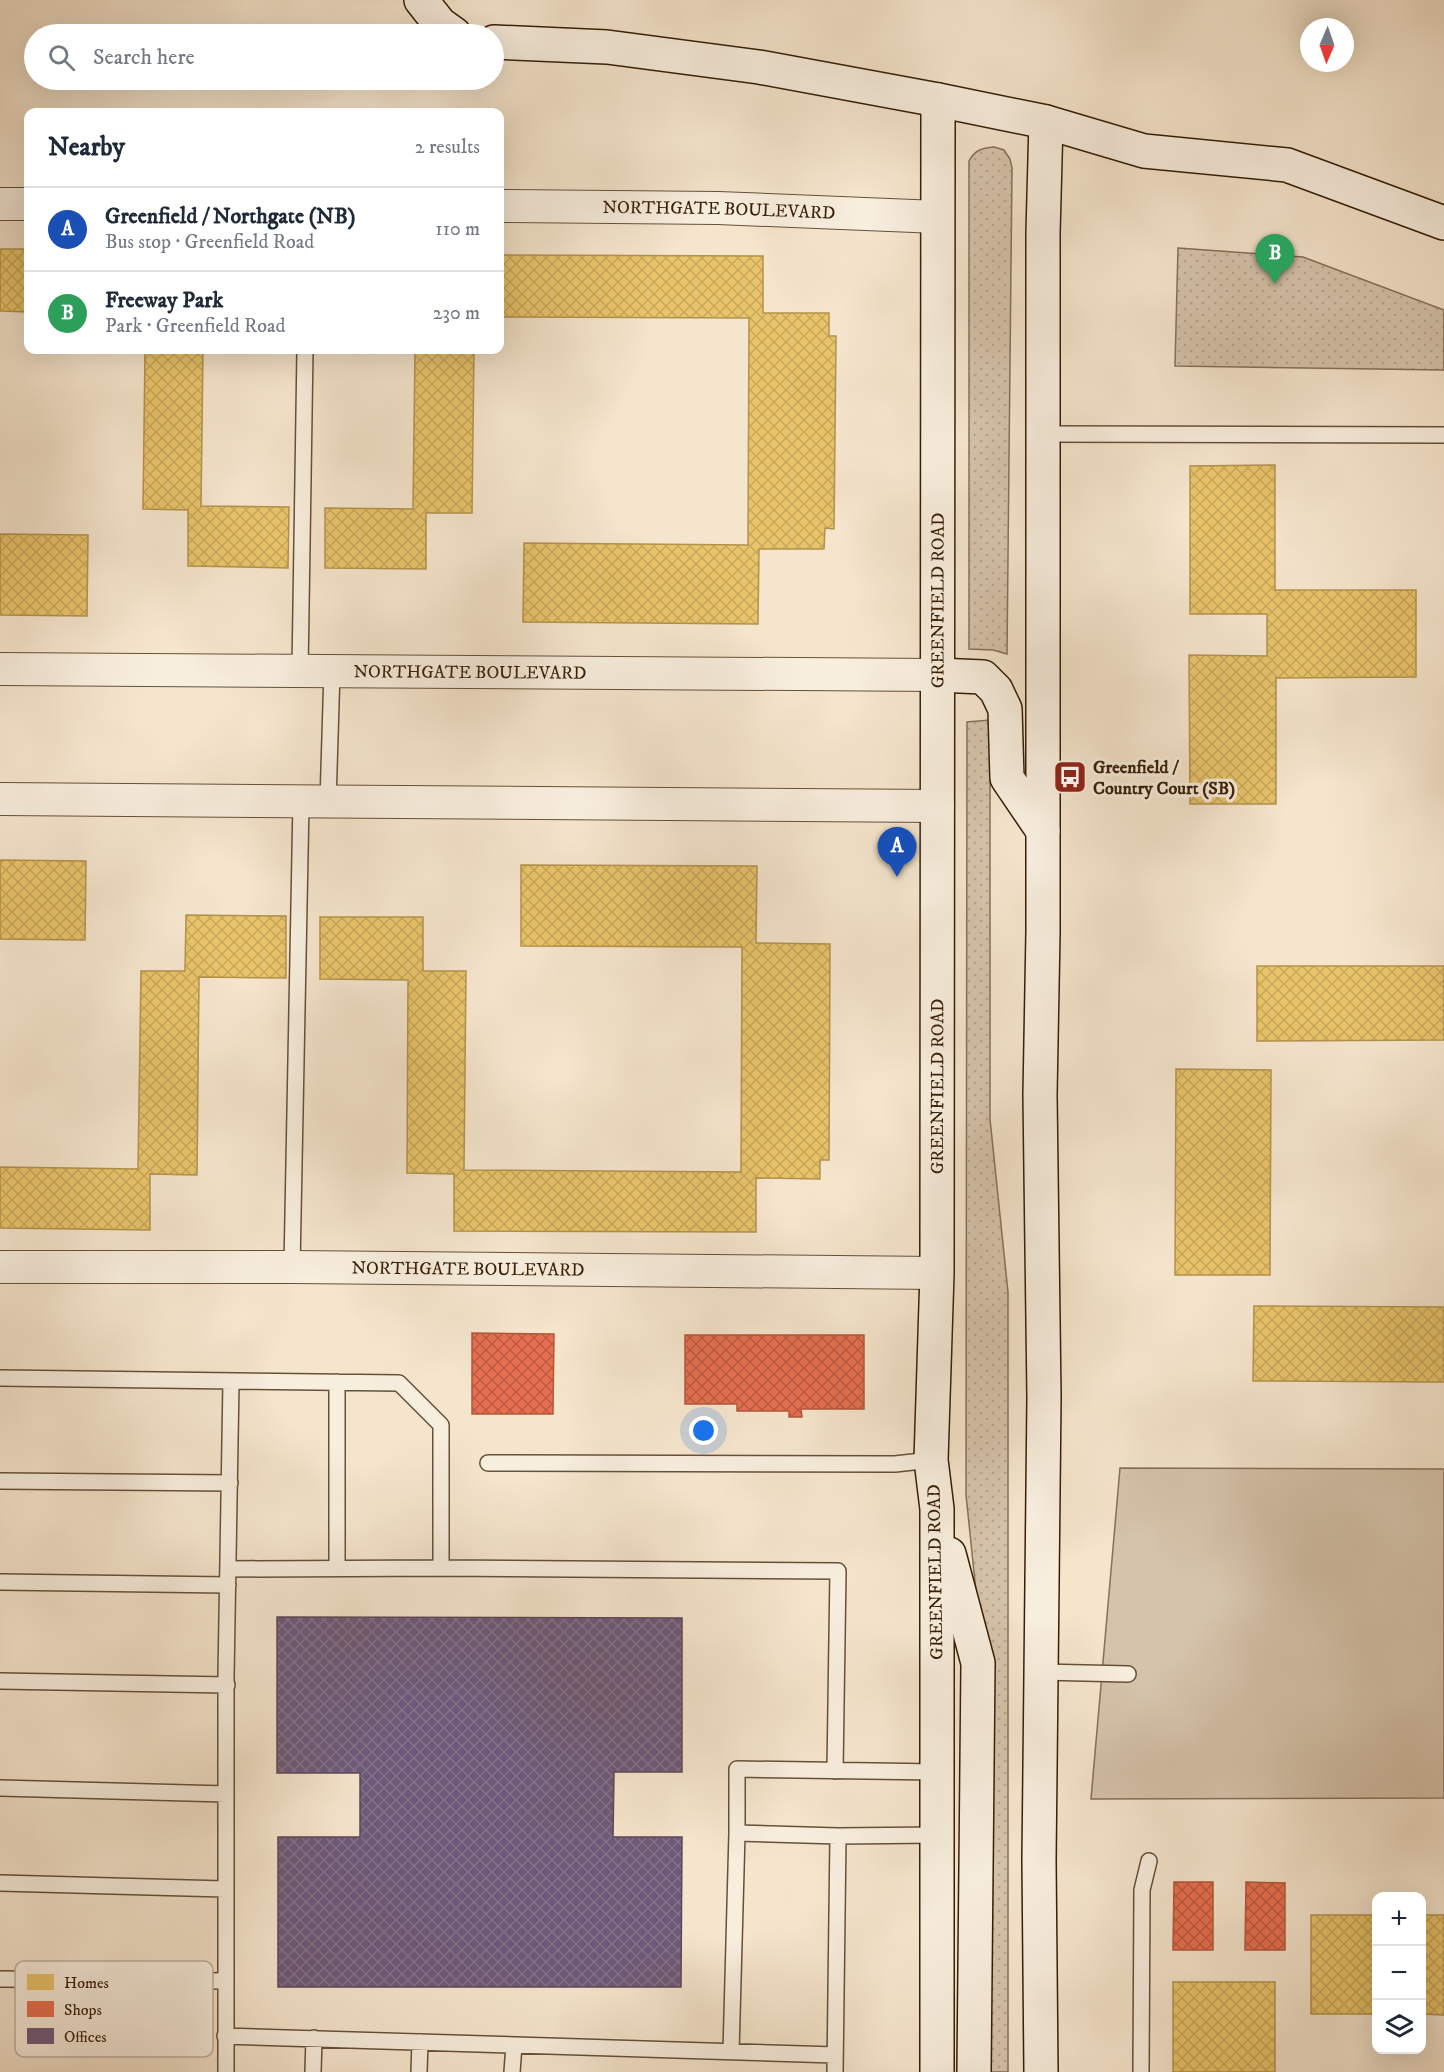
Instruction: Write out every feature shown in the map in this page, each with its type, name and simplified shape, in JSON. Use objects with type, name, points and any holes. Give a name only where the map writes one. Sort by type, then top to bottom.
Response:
[{"type":"main road","points":[[421,0],[440,24]]},
{"type":"main road","points":[[504,42],[607,47],[759,67],[1046,122],[1144,151],[1287,165],[1444,223]]},
{"type":"main road","name":"GREENFIELD ROAD","points":[[937,2072],[937,1509],[931,1460],[937,1273],[938,100]]},
{"type":"main road","points":[[1041,2072],[1039,1861],[1044,1397],[1041,1107],[1043,233],[1046,122]]},
{"type":"main road","points":[[938,675],[983,677],[996,690],[1005,709],[1007,778],[1043,831]]},
{"type":"main road","points":[[937,1509],[978,1663],[974,2072]]},
{"type":"street","points":[[0,204],[24,204]]},
{"type":"street","name":"NORTHGATE BOULEVARD","points":[[504,206],[718,208],[938,217]]},
{"type":"street","name":"NORTHGATE BOULEVARD","points":[[0,669],[938,675]]},
{"type":"street","points":[[0,799],[938,806]]},
{"type":"street","name":"NORTHGATE BOULEVARD","points":[[0,1267],[292,1267],[937,1273]]},
{"type":"lane","points":[[300,671],[304,354]]},
{"type":"lane","points":[[1043,434],[1444,435]]},
{"type":"lane","points":[[292,1267],[315,802],[332,671]]},
{"type":"lane","points":[[0,1378],[399,1383],[441,1425],[441,1568]]},
{"type":"lane","points":[[226,2072],[226,1685],[231,1380]]},
{"type":"lane","points":[[337,1382],[338,1568]]},
{"type":"lane","points":[[488,1463],[896,1464],[931,1460]]},
{"type":"lane","points":[[0,1481],[230,1483]]},
{"type":"lane","points":[[228,1569],[838,1571],[835,1771]]},
{"type":"lane","points":[[0,1582],[228,1585]]},
{"type":"lane","points":[[1041,1672],[1128,1674]]},
{"type":"lane","points":[[0,1682],[226,1685]]},
{"type":"lane","points":[[731,2052],[737,1769],[937,1772]]},
{"type":"lane","points":[[0,1788],[226,1794]]},
{"type":"lane","points":[[737,1833],[838,1836],[937,1835]]},
{"type":"lane","points":[[835,2072],[838,1836]]},
{"type":"lane","points":[[1141,2072],[1142,1890],[1149,1861]]},
{"type":"lane","points":[[0,1883],[225,1889]]},
{"type":"lane","points":[[0,1979],[15,1979]]},
{"type":"lane","points":[[213,1981],[225,1981]]},
{"type":"lane","points":[[225,2036],[835,2055]]},
{"type":"lane","points":[[313,2072],[314,2038]]},
{"type":"lane","points":[[419,2072],[420,2042]]},
{"type":"lane","points":[[512,2072],[514,2045]]},
{"type":"shaded area","points":[[994,147],[1004,150],[1010,159],[1012,168],[1007,654],[993,650],[969,649],[969,161],[979,150]]},
{"type":"shaded area","points":[[1178,248],[1303,257],[1444,310],[1444,370],[1175,366]]},
{"type":"shaded area","points":[[990,720],[990,1119],[1008,1292],[1008,2072],[985,2072],[984,1668],[966,1495],[967,722]]},
{"type":"shaded area","points":[[1120,1468],[1444,1469],[1444,1798],[1091,1799]]},
{"type":"building: Homes","points":[[0,249],[24,249],[24,312],[0,311]]},
{"type":"building: Homes","points":[[504,255],[763,256],[763,313],[829,313],[829,336],[836,336],[834,529],[825,528],[824,549],[759,549],[758,624],[523,622],[524,543],[748,545],[749,318],[504,317]]},
{"type":"building: Homes","points":[[145,354],[203,354],[201,506],[289,507],[288,568],[188,566],[188,510],[143,509]]},
{"type":"building: Homes","points":[[415,354],[474,354],[472,513],[426,513],[426,569],[325,568],[325,508],[413,509]]},
{"type":"building: Homes","points":[[1275,465],[1275,590],[1416,590],[1416,677],[1276,678],[1276,804],[1190,804],[1189,655],[1267,656],[1267,614],[1190,614],[1190,466]]},
{"type":"building: Homes","points":[[0,534],[88,535],[87,616],[0,615]]},
{"type":"building: Homes","points":[[0,860],[86,861],[85,940],[0,939]]},
{"type":"building: Homes","points":[[521,865],[757,866],[756,943],[830,944],[829,1160],[820,1160],[820,1179],[756,1178],[756,1232],[454,1231],[454,1174],[407,1173],[408,980],[320,979],[320,917],[423,917],[423,971],[466,971],[464,1170],[741,1172],[742,947],[521,946]]},
{"type":"building: Homes","points":[[186,915],[286,916],[286,978],[199,977],[197,1175],[150,1174],[150,1230],[0,1228],[0,1167],[138,1169],[141,971],[185,971]]},
{"type":"building: Homes","points":[[1257,966],[1444,966],[1444,1040],[1257,1041]]},
{"type":"building: Homes","points":[[1176,1069],[1271,1070],[1270,1275],[1175,1275]]},
{"type":"building: Homes","points":[[1254,1306],[1444,1307],[1444,1382],[1253,1381]]},
{"type":"building: Homes","points":[[1311,1915],[1372,1915],[1372,2014],[1311,2014]]},
{"type":"building: Homes","points":[[1426,1915],[1444,1915],[1444,2015],[1426,2014]]},
{"type":"building: Homes","points":[[1173,1982],[1275,1982],[1275,2072],[1173,2072]]},
{"type":"building: Shops","points":[[472,1333],[554,1334],[553,1414],[472,1414]]},
{"type":"building: Shops","points":[[685,1335],[864,1335],[864,1409],[801,1409],[802,1417],[789,1417],[789,1411],[737,1411],[737,1404],[685,1404]]},
{"type":"building: Shops","points":[[1174,1882],[1213,1882],[1213,1950],[1173,1950]]},
{"type":"building: Shops","points":[[1246,1882],[1285,1883],[1285,1950],[1245,1950]]},
{"type":"building: Offices","points":[[277,1617],[682,1618],[682,1772],[614,1772],[613,1837],[682,1837],[681,1987],[278,1987],[278,1837],[360,1837],[360,1773],[277,1773]]},
{"type":"place","name":"Freeway Park","points":[[1275,284]]},
{"type":"place","name":"Greenfield / Country Court (SB)","points":[[1070,777]]},
{"type":"place","name":"Greenfield / Northgate (NB)","points":[[897,877]]}]
